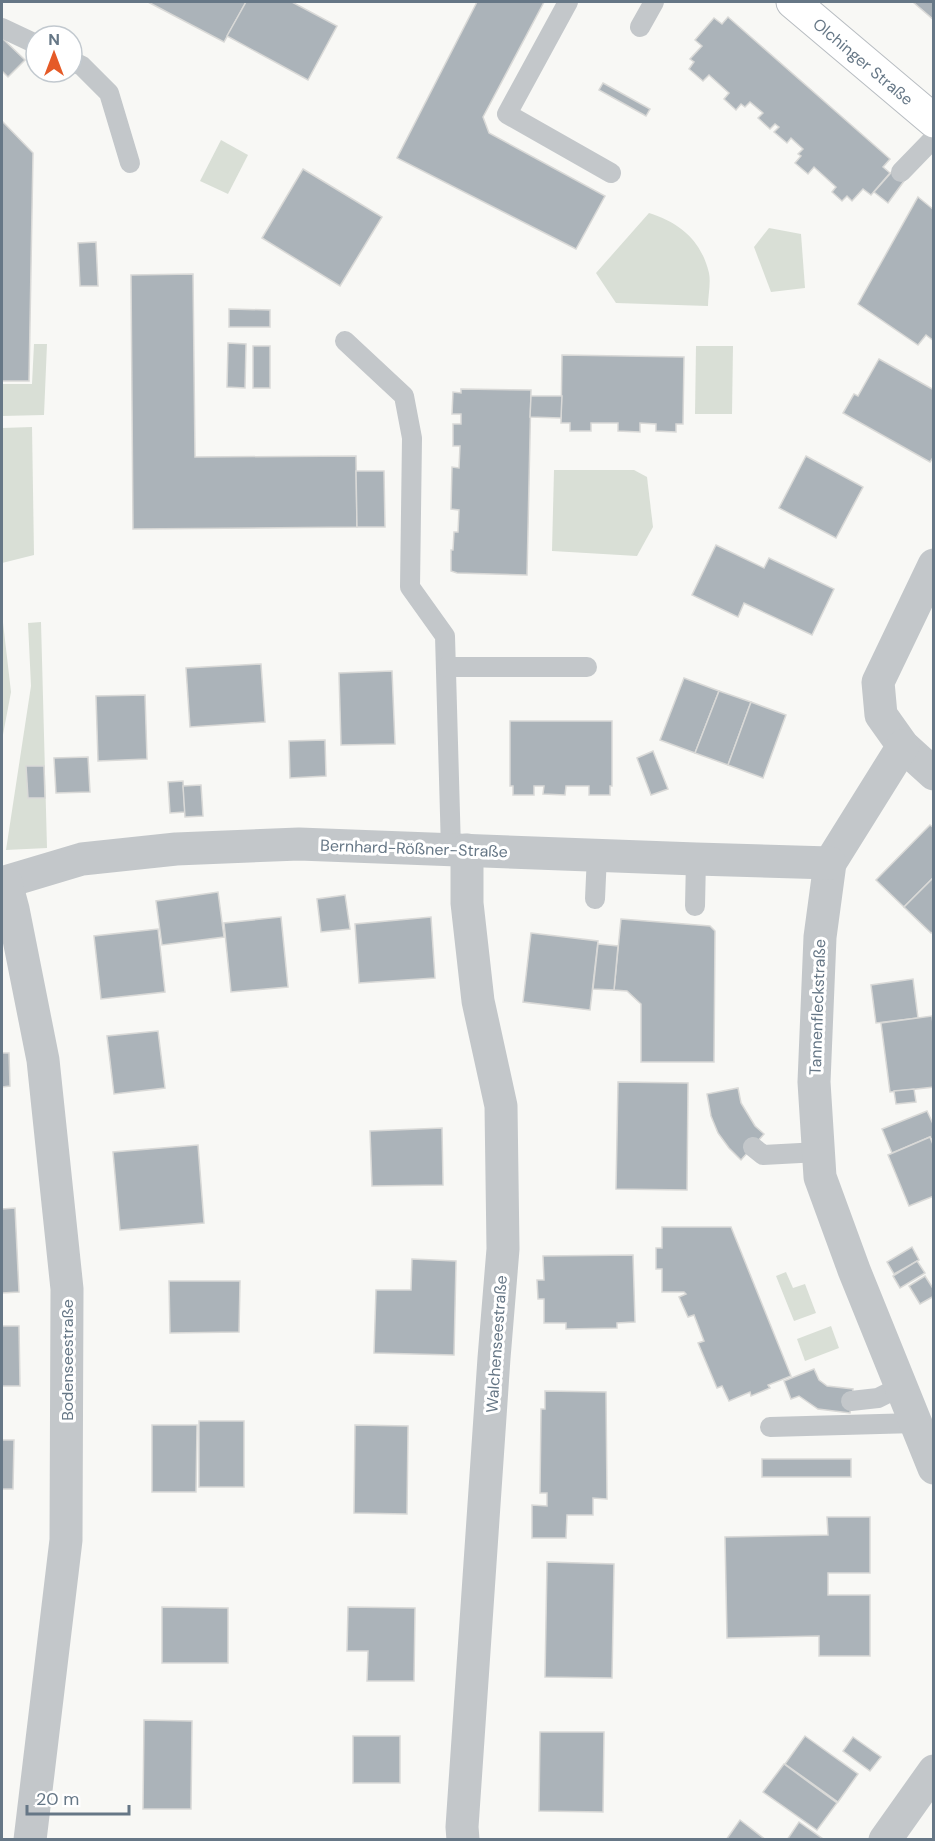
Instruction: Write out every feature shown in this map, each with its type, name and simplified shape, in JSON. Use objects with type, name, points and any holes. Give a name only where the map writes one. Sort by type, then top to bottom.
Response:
[{"type":"main road","name":"Olchinger Straße","points":[[809,6],[928,108]]},
{"type":"street","points":[[933,565],[878,682],[881,714],[903,746],[933,774]]},
{"type":"street","name":"Tannenfleckstraße","points":[[903,746],[830,863],[820,937],[814,1082],[820,1177],[854,1270],[933,1468]]},
{"type":"street","name":"Bernhard-Rößner-Straße","points":[[4,883],[82,860],[176,849],[299,844],[830,863]]},
{"type":"street","name":"Walchenseestraße","points":[[459,850],[478,1001],[501,1106],[504,1249],[462,1827],[463,1839]]},
{"type":"street","name":"Bodenseestraße","points":[[4,883],[13,909],[43,1060],[67,1289],[66,1540],[30,1839]]},
{"type":"street","points":[[885,1839],[933,1771]]},
{"type":"lane","points":[[568,2],[507,114],[611,173]]},
{"type":"lane","points":[[640,27],[654,2]]},
{"type":"lane","points":[[2,28],[24,39]]},
{"type":"lane","points":[[84,68],[109,93],[130,163]]},
{"type":"lane","points":[[902,172],[933,138]]},
{"type":"lane","points":[[345,341],[404,396],[412,438],[410,587],[445,636],[459,850]]},
{"type":"lane","points":[[446,667],[588,667]]},
{"type":"lane","points":[[595,899],[597,855]]},
{"type":"lane","points":[[695,906],[696,860]]},
{"type":"lane","points":[[753,1147],[763,1155],[819,1152]]},
{"type":"lane","points":[[851,1401],[878,1398],[900,1387]]},
{"type":"lane","points":[[770,1427],[916,1423]]},
{"type":"shaded area","points":[[221,140],[248,155],[228,194],[200,181]]},
{"type":"shaded area","points":[[649,213],[670,222],[688,234],[701,251],[710,277],[708,306],[616,303],[596,273]]},
{"type":"shaded area","points":[[769,228],[801,234],[805,288],[771,292],[754,247]]},
{"type":"shaded area","points":[[34,344],[47,344],[44,415],[2,416],[2,384],[32,384]]},
{"type":"shaded area","points":[[696,346],[733,346],[732,414],[695,414]]},
{"type":"shaded area","points":[[32,427],[34,555],[2,563],[2,428]]},
{"type":"shaded area","points":[[554,470],[634,470],[647,477],[653,527],[637,556],[552,551]]},
{"type":"shaded area","points":[[2,614],[11,692],[2,740]]},
{"type":"shaded area","points":[[41,622],[47,848],[6,850],[31,686],[28,623]]},
{"type":"shaded area","points":[[786,1272],[793,1288],[805,1284],[816,1313],[794,1321],[776,1276]]},
{"type":"shaded area","points":[[831,1326],[839,1348],[805,1361],[797,1339]]},
{"type":"building","points":[[148,2],[246,2],[224,42]]},
{"type":"building","points":[[246,2],[292,2],[337,26],[308,80],[227,36]]},
{"type":"building","points":[[477,2],[544,2],[483,117],[489,133],[605,196],[576,249],[397,158]]},
{"type":"building","points":[[913,2],[934,2],[934,20]]},
{"type":"building","points":[[728,17],[890,159],[883,167],[890,173],[871,195],[863,189],[852,201],[847,196],[842,201],[832,192],[836,187],[814,167],[808,174],[795,163],[801,156],[798,154],[803,149],[791,138],[787,143],[774,132],[779,127],[775,124],[770,129],[758,118],[763,113],[750,102],[745,107],[741,104],[736,110],[724,99],[729,93],[709,75],[703,81],[689,69],[694,62],[690,59],[702,46],[695,40],[714,18],[722,24]]},
{"type":"building","points":[[2,38],[24,61],[8,77],[2,71]]},
{"type":"building","points":[[603,83],[650,109],[646,116],[599,90]]},
{"type":"building","points":[[2,121],[33,153],[29,381],[2,381]]},
{"type":"building","points":[[896,167],[907,177],[888,203],[874,192]]},
{"type":"building","points":[[303,169],[382,217],[340,286],[262,238]]},
{"type":"building","points":[[918,197],[934,210],[934,341],[926,335],[918,345],[858,304]]},
{"type":"building","points":[[96,242],[98,286],[80,286],[78,243]]},
{"type":"building","points":[[193,274],[195,457],[356,456],[357,527],[133,529],[131,275]]},
{"type":"building","points":[[229,309],[270,310],[270,327],[229,327]]},
{"type":"building","points":[[228,343],[246,344],[245,388],[227,387]]},
{"type":"building","points":[[253,346],[270,346],[270,388],[253,388]]},
{"type":"building","points":[[562,355],[684,357],[683,424],[676,424],[676,432],[656,431],[656,424],[640,423],[640,432],[618,431],[618,423],[591,423],[591,431],[570,431],[570,423],[561,423]]},
{"type":"building","points":[[879,359],[934,390],[934,456],[930,462],[843,413],[854,394],[858,396]]},
{"type":"building","points":[[461,389],[531,390],[527,575],[451,571],[451,550],[453,550],[454,532],[458,532],[459,510],[451,509],[452,467],[459,468],[460,446],[453,446],[453,424],[461,424],[461,414],[452,414],[453,392],[461,393]]},
{"type":"building","points":[[531,396],[562,396],[561,418],[530,417]]},
{"type":"building","points":[[806,456],[863,487],[836,538],[779,508]]},
{"type":"building","points":[[356,471],[384,471],[385,527],[357,527]]},
{"type":"building","points":[[716,545],[764,568],[769,558],[834,589],[812,635],[744,603],[738,617],[692,595]]},
{"type":"building","points":[[261,664],[265,722],[190,727],[186,668]]},
{"type":"building","points":[[392,671],[395,744],[341,745],[339,673]]},
{"type":"building","points":[[684,678],[719,691],[695,753],[660,740]]},
{"type":"building","points":[[719,691],[751,702],[728,765],[695,753]]},
{"type":"building","points":[[145,695],[147,759],[98,761],[96,696]]},
{"type":"building","points":[[751,702],[786,715],[763,778],[728,765]]},
{"type":"building","points":[[510,721],[612,721],[610,795],[589,795],[589,786],[566,786],[565,795],[543,794],[544,786],[534,786],[534,795],[513,795],[513,786],[510,786]]},
{"type":"building","points":[[325,740],[326,776],[290,778],[289,741]]},
{"type":"building","points":[[653,751],[668,789],[651,795],[637,758]]},
{"type":"building","points":[[88,757],[90,792],[56,793],[54,758]]},
{"type":"building","points":[[26,766],[44,766],[45,798],[28,798]]},
{"type":"building","points":[[183,781],[185,812],[170,813],[168,782]]},
{"type":"building","points":[[201,785],[203,816],[185,817],[183,786]]},
{"type":"building","points":[[930,825],[934,828],[934,877],[904,907],[876,880]]},
{"type":"building","points":[[934,877],[934,931],[931,933],[904,907]]},
{"type":"building","points":[[218,892],[224,937],[162,945],[156,901]]},
{"type":"building","points":[[345,895],[350,929],[321,932],[317,899]]},
{"type":"building","points":[[281,917],[288,987],[231,992],[224,923]]},
{"type":"building","points":[[431,917],[435,978],[359,983],[355,924]]},
{"type":"building","points":[[621,919],[710,926],[715,931],[714,1062],[641,1062],[641,1004],[627,991],[614,990]]},
{"type":"building","points":[[158,929],[165,992],[101,999],[94,936]]},
{"type":"building","points":[[531,933],[598,941],[590,1010],[523,1002]]},
{"type":"building","points":[[598,944],[618,946],[614,990],[593,989]]},
{"type":"building","points":[[913,979],[918,1018],[876,1023],[871,985]]},
{"type":"building","points":[[932,1016],[934,1087],[890,1092],[881,1023]]},
{"type":"building","points":[[158,1031],[165,1088],[114,1094],[107,1036]]},
{"type":"building","points":[[2,1053],[9,1053],[10,1086],[2,1087]]},
{"type":"building","points":[[618,1082],[688,1083],[687,1190],[616,1189]]},
{"type":"building","points":[[738,1088],[741,1103],[755,1126],[764,1134],[741,1160],[718,1133],[711,1116],[707,1094]]},
{"type":"building","points":[[914,1089],[916,1102],[896,1104],[894,1091]]},
{"type":"building","points":[[927,1111],[934,1126],[934,1138],[930,1139],[930,1137],[892,1153],[882,1129]]},
{"type":"building","points":[[442,1128],[443,1185],[372,1186],[370,1131]]},
{"type":"building","points":[[930,1137],[934,1147],[934,1196],[909,1206],[888,1155]]},
{"type":"building","points":[[198,1145],[204,1223],[120,1230],[113,1152]]},
{"type":"building","points":[[15,1208],[19,1292],[2,1293],[2,1209]]},
{"type":"building","points":[[662,1227],[731,1227],[791,1376],[768,1385],[770,1388],[751,1396],[750,1392],[729,1401],[722,1386],[717,1388],[698,1343],[704,1341],[694,1315],[688,1317],[679,1297],[686,1294],[684,1292],[662,1292],[662,1269],[656,1269],[656,1248],[662,1248]]},
{"type":"building","points":[[912,1247],[919,1260],[894,1274],[887,1262]]},
{"type":"building","points":[[633,1255],[635,1322],[617,1323],[617,1328],[566,1329],[566,1323],[544,1323],[544,1299],[538,1299],[537,1280],[544,1280],[543,1256]]},
{"type":"building","points":[[412,1259],[456,1261],[454,1355],[374,1353],[376,1290],[411,1290]]},
{"type":"building","points":[[917,1261],[925,1273],[900,1288],[893,1276]]},
{"type":"building","points":[[925,1276],[934,1290],[934,1296],[920,1304],[909,1286]]},
{"type":"building","points":[[169,1281],[240,1281],[239,1332],[170,1333]]},
{"type":"building","points":[[2,1326],[19,1326],[20,1386],[2,1386]]},
{"type":"building","points":[[814,1369],[819,1380],[827,1386],[853,1389],[850,1413],[818,1409],[799,1396],[791,1399],[784,1381]]},
{"type":"building","points":[[545,1391],[606,1392],[607,1499],[593,1498],[593,1515],[567,1515],[566,1538],[532,1538],[532,1505],[547,1506],[547,1493],[540,1493],[541,1409],[545,1409]]},
{"type":"building","points":[[199,1421],[244,1421],[244,1487],[199,1487]]},
{"type":"building","points":[[152,1425],[197,1425],[196,1492],[152,1492]]},
{"type":"building","points":[[355,1425],[408,1426],[407,1514],[354,1513]]},
{"type":"building","points":[[2,1440],[14,1440],[13,1489],[2,1489]]},
{"type":"building","points":[[762,1459],[851,1459],[851,1477],[762,1477]]},
{"type":"building","points":[[827,1517],[870,1517],[870,1573],[828,1573],[828,1595],[870,1595],[870,1656],[819,1656],[819,1636],[727,1638],[725,1537],[828,1535]]},
{"type":"building","points":[[547,1562],[614,1564],[612,1678],[545,1677]]},
{"type":"building","points":[[162,1607],[228,1608],[228,1663],[162,1663]]},
{"type":"building","points":[[348,1607],[415,1608],[414,1681],[367,1681],[368,1651],[347,1651]]},
{"type":"building","points":[[144,1720],[192,1721],[191,1809],[143,1809]]},
{"type":"building","points":[[540,1732],[604,1732],[603,1812],[539,1811]]},
{"type":"building","points":[[353,1736],[400,1736],[400,1783],[353,1783]]},
{"type":"building","points":[[805,1736],[858,1774],[838,1802],[785,1764]]},
{"type":"building","points":[[853,1737],[881,1757],[870,1771],[843,1751]]},
{"type":"building","points":[[784,1764],[837,1803],[817,1830],[763,1792]]},
{"type":"building","points":[[740,1820],[766,1840],[726,1840]]},
{"type":"building","points":[[799,1822],[823,1839],[823,1840],[787,1840]]}]
